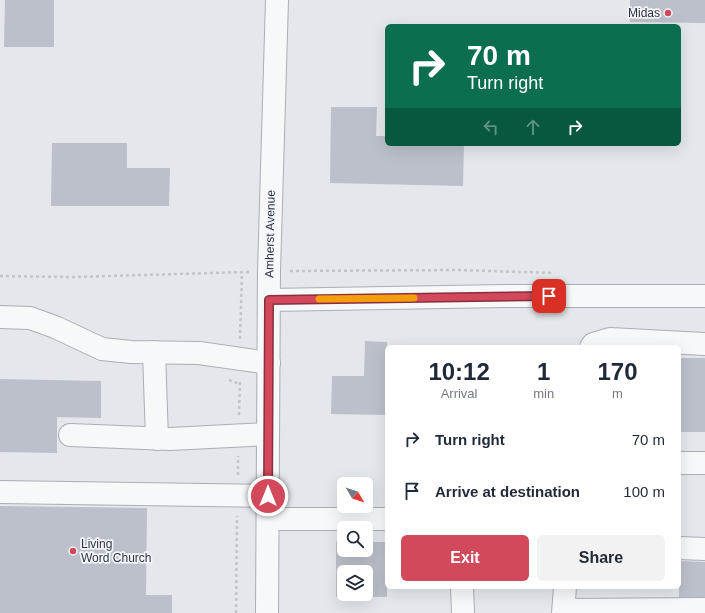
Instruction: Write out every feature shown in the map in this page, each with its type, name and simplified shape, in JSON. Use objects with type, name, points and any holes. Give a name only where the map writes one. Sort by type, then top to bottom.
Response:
[{"type":"street","name":"Amherst Avenue","points":[[267,613],[269,271],[276,0]]},
{"type":"street","points":[[269,300],[504,296],[705,296]]},
{"type":"street","points":[[0,317],[30,318],[55,327],[102,349],[199,353],[269,363]]},
{"type":"street","points":[[592,345],[610,339],[705,344]]},
{"type":"street","points":[[154,352],[157,439]]},
{"type":"street","points":[[70,435],[157,439],[268,434]]},
{"type":"street","points":[[681,463],[705,463]]},
{"type":"street","points":[[0,492],[268,496]]},
{"type":"street","points":[[268,519],[385,519]]},
{"type":"street","points":[[681,548],[705,549]]},
{"type":"street","points":[[462,589],[463,613]]},
{"type":"street","points":[[564,589],[564,612],[705,609]]},
{"type":"path","points":[[0,276],[72,277],[269,271],[459,270],[557,274]]},
{"type":"building","points":[[5,0],[54,0],[54,47],[4,47]]},
{"type":"building","name":"Midas","points":[[630,0],[705,0],[705,23],[630,22]]},
{"type":"building","points":[[331,107],[377,107],[376,136],[385,136],[385,146],[464,146],[463,186],[330,183]]},
{"type":"building","points":[[52,143],[127,143],[127,168],[170,168],[169,206],[51,206]]},
{"type":"building","points":[[365,341],[387,342],[387,345],[385,345],[385,415],[331,414],[332,376],[364,376]]},
{"type":"building","points":[[681,358],[705,358],[705,432],[681,432]]},
{"type":"building","points":[[0,379],[101,381],[101,418],[57,417],[57,453],[0,452]]},
{"type":"building","name":"Living Word Church","points":[[0,506],[147,508],[146,595],[172,595],[172,613],[0,613]]},
{"type":"building","points":[[336,541],[337,557],[373,557],[373,542],[385,542],[385,589],[387,589],[387,597],[373,597],[373,565],[337,565],[336,597]]},
{"type":"building","points":[[681,561],[705,562],[705,597],[679,597],[679,589],[681,589]]},
{"type":"slow traffic","points":[[319,299],[414,298]]},
{"type":"place","name":"Midas","points":[[668,13]]},
{"type":"place","name":"Living Word Church","points":[[73,551]]},
{"type":"route","points":[[268,496],[269,300],[549,296]]}]
